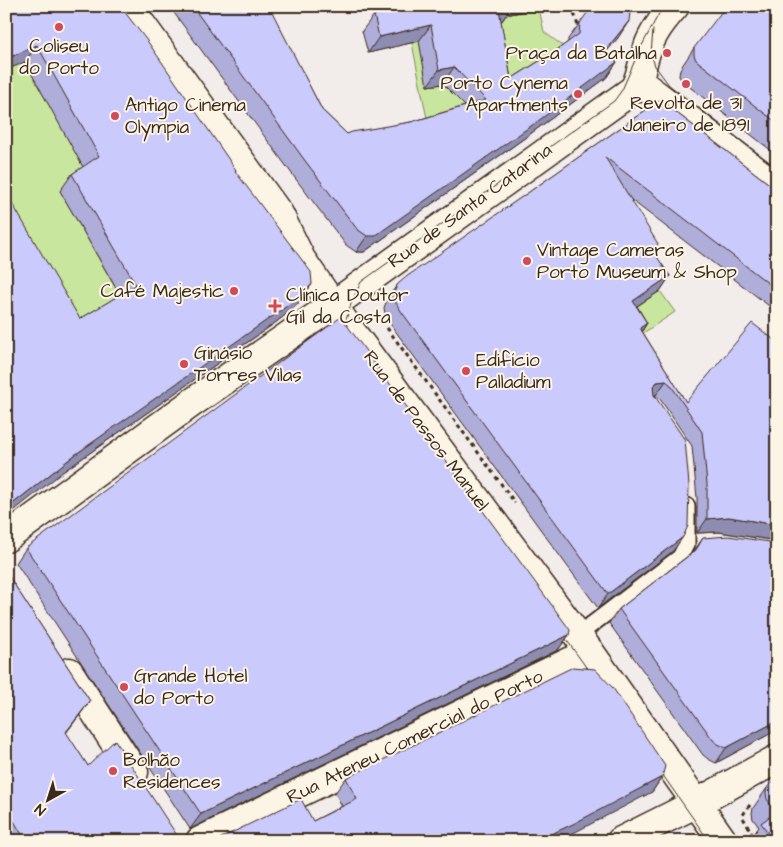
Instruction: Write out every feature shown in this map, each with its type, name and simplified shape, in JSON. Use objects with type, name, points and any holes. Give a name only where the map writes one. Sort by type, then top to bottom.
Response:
[{"type":"street","points":[[675,6],[662,22],[647,47],[638,81],[777,187]]},
{"type":"street","name":"Rua de Passos Manuel","points":[[137,9],[279,214],[301,258],[333,305],[584,644],[723,841]]},
{"type":"street","name":"Rua de Santa Catarina","points":[[6,538],[192,402],[333,305],[634,89],[638,81]]},
{"type":"street","name":"Rua Ateneu Comercial do Porto","points":[[185,839],[244,832],[347,768],[584,644]]},
{"type":"street","points":[[55,649],[146,790]]},
{"type":"street","points":[[620,841],[697,803],[777,759]]},
{"type":"lane","points":[[584,644],[693,543],[687,489]]},
{"type":"path","points":[[572,6],[578,26]]},
{"type":"path","points":[[387,328],[519,509]]},
{"type":"path","points":[[753,800],[742,816],[756,841]]},
{"type":"green space","points":[[539,8],[544,32],[568,50],[469,110],[429,129],[412,43],[502,21],[501,16]]},
{"type":"green space","points":[[25,62],[87,173],[60,191],[124,303],[69,337],[6,230],[6,70]]},
{"type":"green space","points":[[660,291],[675,312],[637,337],[623,315]]},
{"type":"building","points":[[6,6],[120,6],[148,42],[235,171],[311,272],[312,284],[287,306],[76,454],[6,509],[6,193],[80,319],[136,285],[72,174],[99,156],[37,45],[6,59]]},
{"type":"building","points":[[192,6],[269,6],[322,110],[347,134],[411,122],[486,100],[454,67],[439,70],[431,25],[379,37],[374,15],[396,10],[395,6],[509,6],[499,9],[511,79],[579,34],[580,23],[592,6],[624,6],[630,12],[629,21],[604,52],[617,62],[538,121],[375,236],[367,236],[357,229],[306,162]]},
{"type":"building","points":[[726,6],[777,6],[777,123],[696,60],[694,48]]},
{"type":"building","points":[[660,100],[777,190],[777,290],[605,157],[658,244],[653,251],[670,276],[633,301],[647,323],[640,328],[686,402],[752,323],[777,342],[777,525],[729,517],[707,519],[707,484],[702,432],[670,384],[666,381],[657,382],[653,386],[654,395],[685,440],[689,485],[688,526],[683,537],[608,594],[401,311],[396,303],[394,293],[397,285],[406,277]]},
{"type":"building","points":[[341,317],[570,630],[569,635],[201,814],[26,548]]},
{"type":"building","points":[[728,536],[777,543],[777,721],[726,748],[713,740],[619,609],[696,550],[703,538]]},
{"type":"building","points":[[6,572],[90,701],[66,732],[88,766],[115,740],[176,834],[187,841],[26,841],[6,808]]},
{"type":"building","points":[[573,667],[595,669],[613,688],[665,766],[662,777],[573,824],[536,841],[213,841],[301,799],[313,821],[357,799],[346,778]]},
{"type":"building","points":[[777,781],[777,841],[774,841],[761,823],[776,812],[767,799],[766,793],[770,784]]},
{"type":"building","points":[[200,837],[208,841],[192,841]]},
{"type":"tram line","points":[[348,336],[345,323],[361,282],[614,101],[622,90],[639,51],[663,6]]},
{"type":"tram line","points":[[653,30],[651,54],[655,66],[669,85],[777,168]]},
{"type":"tram line","points":[[558,628],[596,681]]},
{"type":"tram line","points":[[655,764],[709,841]]},
{"type":"place","name":"Coliseu do Porto","points":[[59,27]]},
{"type":"place","name":"Praça da Batalha","points":[[667,53]]},
{"type":"place","name":"Revolta de 31 Janeiro de 1891","points":[[686,84]]},
{"type":"place","name":"Porto Cynema Apartments","points":[[578,94]]},
{"type":"place","name":"Antigo Cinema Olympia","points":[[115,116]]},
{"type":"place","name":"Vintage Cameras Porto Museum & Shop","points":[[527,261]]},
{"type":"place","name":"Café Majestic","points":[[234,291]]},
{"type":"place","name":"Clínica Doutor Gil da Costa","points":[[275,306]]},
{"type":"place","name":"Ginásio Torres Vilas","points":[[184,364]]},
{"type":"place","name":"Edifício Palladium","points":[[466,371]]},
{"type":"place","name":"Grande Hotel do Porto","points":[[124,687]]},
{"type":"place","name":"Bolhão Residences","points":[[113,771]]}]
